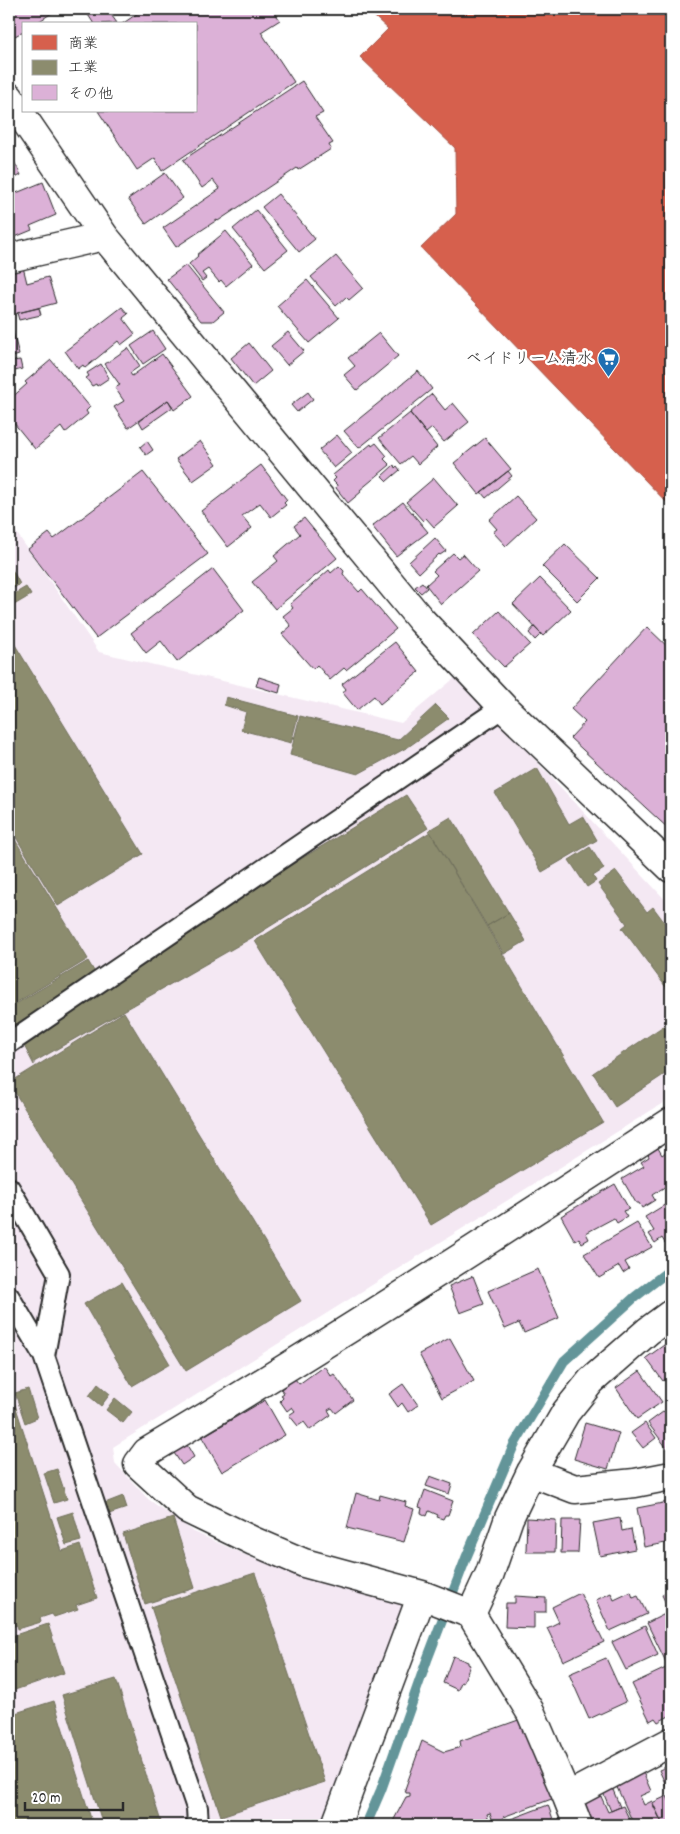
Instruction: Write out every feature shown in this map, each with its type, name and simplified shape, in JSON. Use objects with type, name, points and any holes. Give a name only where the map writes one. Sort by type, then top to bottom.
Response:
[{"type":"street","points":[[9,97],[104,236],[421,620],[503,706],[671,868]]},
{"type":"street","points":[[9,258],[104,236]]},
{"type":"street","points":[[578,1825],[531,1713],[471,1614],[422,1595],[304,1563],[253,1541],[187,1509],[138,1464],[147,1452],[229,1404],[423,1282],[671,1122]]},
{"type":"street","points":[[471,1614],[490,1573],[509,1518],[531,1472],[566,1412],[591,1381],[648,1331],[671,1314]]},
{"type":"street","points":[[531,1472],[575,1489],[634,1484],[671,1476]]},
{"type":"street","points":[[336,1825],[422,1595]]},
{"type":"street","points":[[567,1797],[671,1742]]},
{"type":"lane","points":[[9,1043],[503,706]]},
{"type":"lane","points":[[9,1188],[59,1274],[44,1356]]},
{"type":"lane","points":[[9,1298],[44,1356],[197,1808],[198,1825]]},
{"type":"shaded area","points":[[9,522],[99,652],[401,723],[457,676],[671,906],[671,1098],[113,1447],[115,1463],[148,1499],[194,1532],[254,1559],[404,1601],[320,1825],[9,1825]]},
{"type":"building: 商業","name":"ベイドリーム清水","points":[[366,9],[671,9],[671,507],[421,248],[456,214],[455,148],[360,57],[388,29]]},
{"type":"building: 工業","points":[[9,564],[20,584],[9,591]]},
{"type":"building: 工業","points":[[26,587],[31,595],[9,608],[9,597]]},
{"type":"building: 工業","points":[[9,635],[143,854],[58,906],[9,826]]},
{"type":"building: 工業","points":[[226,697],[298,716],[291,743],[241,730],[246,712],[224,705]]},
{"type":"building: 工業","points":[[436,705],[449,718],[408,747],[358,774],[290,755],[300,716],[398,740]]},
{"type":"building: 工業","points":[[537,768],[569,824],[583,816],[597,840],[542,872],[495,793]]},
{"type":"building: 工業","points":[[406,795],[428,828],[253,937],[34,1062],[34,1065],[17,1032]]},
{"type":"building: 工業","points":[[451,817],[509,913],[487,926],[429,830]]},
{"type":"building: 工業","points":[[9,830],[88,959],[9,1007]]},
{"type":"building: 工業","points":[[430,832],[603,1122],[431,1225],[255,941]]},
{"type":"building: 工業","points":[[590,847],[604,869],[593,876],[596,881],[587,887],[569,860]]},
{"type":"building: 工業","points":[[616,871],[647,912],[653,907],[671,931],[671,994],[622,928],[627,924],[598,884]]},
{"type":"building: 工業","points":[[509,913],[526,941],[504,954],[487,926]]},
{"type":"building: 工業","points":[[88,961],[100,981],[15,1031],[9,1021],[9,1008]]},
{"type":"building: 工業","points":[[124,1012],[301,1301],[186,1371],[9,1083]]},
{"type":"building: 工業","points":[[671,1021],[671,1070],[615,1107],[593,1073]]},
{"type":"building: 工業","points":[[122,1282],[170,1364],[132,1386],[84,1304]]},
{"type":"building: 工業","points":[[98,1384],[110,1394],[101,1406],[89,1396]]},
{"type":"building: 工業","points":[[9,1386],[62,1551],[80,1545],[97,1598],[76,1605],[78,1609],[54,1617],[52,1614],[40,1618],[41,1622],[18,1629],[17,1625],[9,1628]]},
{"type":"building: 工業","points":[[28,1389],[37,1418],[25,1423],[15,1393]]},
{"type":"building: 工業","points":[[115,1398],[132,1412],[123,1423],[106,1410]]},
{"type":"building: 工業","points":[[57,1469],[67,1499],[54,1503],[44,1473]]},
{"type":"building: 工業","points":[[123,1496],[127,1508],[109,1514],[105,1503]]},
{"type":"building: 工業","points":[[73,1512],[81,1541],[66,1545],[57,1517]]},
{"type":"building: 工業","points":[[173,1518],[195,1588],[145,1604],[123,1534]]},
{"type":"building: 工業","points":[[255,1573],[325,1782],[221,1816],[151,1607]]},
{"type":"building: 工業","points":[[48,1624],[64,1673],[9,1692],[9,1637]]},
{"type":"building: 工業","points":[[116,1679],[162,1825],[103,1825],[62,1695]]},
{"type":"building: 工業","points":[[54,1701],[93,1825],[9,1825],[9,1715]]},
{"type":"building: その他","points":[[9,9],[58,9],[38,22],[22,22],[22,32],[15,36],[9,26]]},
{"type":"building: その他","points":[[107,9],[116,22],[93,22],[85,10]]},
{"type":"building: その他","points":[[144,9],[272,9],[280,20],[261,32],[294,82],[162,171],[155,158],[137,170],[99,112],[198,112],[198,22],[125,22]]},
{"type":"building: その他","points":[[302,81],[323,113],[315,117],[333,143],[329,145],[331,149],[298,170],[297,168],[176,247],[163,228],[220,189],[213,180],[202,188],[183,160]]},
{"type":"building: その他","points":[[9,152],[21,175],[9,181]]},
{"type":"building: その他","points":[[165,173],[183,198],[146,224],[128,199]]},
{"type":"building: その他","points":[[43,182],[56,215],[30,226],[32,230],[15,237],[12,233],[9,234],[9,196]]},
{"type":"building: その他","points":[[278,194],[315,239],[299,252],[262,207]]},
{"type":"building: その他","points":[[256,210],[288,250],[265,268],[233,229]]},
{"type":"building: その他","points":[[226,231],[253,264],[226,286],[221,280],[219,282],[208,269],[202,273],[206,278],[202,281],[189,264]]},
{"type":"building: その他","points":[[336,256],[363,288],[349,300],[346,297],[336,306],[311,277]]},
{"type":"building: その他","points":[[186,265],[224,312],[213,321],[201,321],[167,279]]},
{"type":"building: その他","points":[[23,267],[27,283],[48,277],[56,303],[11,315],[9,305],[9,271]]},
{"type":"building: その他","points":[[307,280],[339,318],[309,343],[277,306]]},
{"type":"building: その他","points":[[122,307],[128,314],[123,318],[135,334],[121,345],[118,341],[85,368],[83,365],[78,369],[65,351]]},
{"type":"building: その他","points":[[39,308],[41,315],[19,320],[17,313]]},
{"type":"building: その他","points":[[9,316],[19,355],[9,358]]},
{"type":"building: その他","points":[[153,331],[165,349],[143,364],[131,346]]},
{"type":"building: その他","points":[[288,332],[304,351],[287,365],[271,346]]},
{"type":"building: その他","points":[[379,333],[398,356],[357,390],[344,375],[355,366],[348,358]]},
{"type":"building: その他","points":[[249,343],[271,371],[253,386],[231,358]]},
{"type":"building: その他","points":[[128,348],[140,366],[130,373],[132,376],[162,354],[193,396],[174,410],[168,400],[128,428],[114,407],[124,401],[115,388],[120,385],[105,364]]},
{"type":"building: その他","points":[[20,360],[22,369],[15,371],[12,361]]},
{"type":"building: その他","points":[[51,360],[90,407],[86,411],[88,414],[65,433],[61,427],[35,449],[9,417],[9,400],[27,384],[25,382]]},
{"type":"building: その他","points":[[101,364],[109,378],[97,386],[96,384],[92,386],[86,378],[89,376],[87,373]]},
{"type":"building: その他","points":[[418,371],[432,389],[359,448],[344,431]]},
{"type":"building: その他","points":[[308,392],[313,399],[297,412],[291,405]]},
{"type":"building: その他","points":[[432,394],[445,410],[453,403],[469,422],[444,442],[432,428],[426,433],[410,413]]},
{"type":"building: その他","points":[[168,400],[173,407],[143,428],[139,421]]},
{"type":"building: その他","points":[[410,413],[437,447],[418,464],[411,456],[401,464],[379,438]]},
{"type":"building: その他","points":[[337,435],[352,453],[334,468],[319,450]]},
{"type":"building: その他","points":[[485,438],[511,469],[479,494],[454,463]]},
{"type":"building: その他","points":[[147,441],[153,450],[146,455],[140,447]]},
{"type":"building: その他","points":[[200,441],[217,464],[193,481],[176,459]]},
{"type":"building: その他","points":[[376,443],[387,456],[384,459],[390,465],[360,490],[361,492],[348,503],[336,488],[337,485],[333,481],[336,478],[333,475],[371,444],[372,446]]},
{"type":"building: その他","points":[[261,465],[287,500],[284,503],[286,505],[271,517],[260,503],[242,516],[252,528],[228,547],[201,511]]},
{"type":"building: その他","points":[[394,465],[395,468],[397,466],[400,470],[387,481],[382,476]]},
{"type":"building: その他","points":[[508,471],[512,476],[486,498],[481,492]]},
{"type":"building: その他","points":[[143,472],[208,554],[96,638],[28,549],[49,533],[54,539]]},
{"type":"building: その他","points":[[434,478],[458,506],[434,527],[426,518],[423,521],[406,502]]},
{"type":"building: その他","points":[[516,496],[536,518],[506,546],[493,532],[497,529],[489,520]]},
{"type":"building: その他","points":[[403,502],[428,532],[396,556],[372,526]]},
{"type":"building: その他","points":[[304,518],[337,558],[275,609],[252,582],[278,561],[274,556],[300,534],[294,526]]},
{"type":"building: その他","points":[[435,538],[446,551],[439,554],[419,573],[409,562]]},
{"type":"building: その他","points":[[565,544],[600,578],[577,601],[542,566]]},
{"type":"building: その他","points":[[453,553],[458,558],[463,554],[478,571],[441,604],[426,585],[437,575],[433,571]]},
{"type":"building: その他","points":[[339,566],[344,571],[343,574],[359,592],[362,589],[396,629],[346,670],[344,668],[330,680],[317,665],[313,669],[282,634],[291,626],[283,616],[293,608],[290,604],[329,570],[331,573]]},
{"type":"building: その他","points":[[213,569],[244,610],[177,662],[161,641],[146,653],[131,633]]},
{"type":"building: その他","points":[[540,578],[571,610],[543,636],[513,604]]},
{"type":"building: その他","points":[[422,582],[427,588],[421,593],[415,587]]},
{"type":"building: その他","points":[[499,611],[530,644],[504,667],[473,635]]},
{"type":"building: その他","points":[[534,627],[541,634],[535,640],[529,633]]},
{"type":"building: その他","points":[[647,627],[671,650],[671,831],[570,738],[585,722],[571,709]]},
{"type":"building: その他","points":[[395,642],[419,672],[380,704],[374,696],[357,710],[343,693],[346,689],[342,684]]},
{"type":"building: その他","points":[[259,677],[281,684],[279,693],[256,686]]},
{"type":"building: その他","points":[[658,1148],[662,1155],[671,1149],[671,1183],[652,1195],[655,1200],[642,1208],[639,1203],[636,1203],[622,1179],[644,1166],[641,1162],[649,1157],[648,1154]]},
{"type":"building: その他","points":[[615,1184],[629,1209],[623,1211],[627,1217],[617,1223],[614,1218],[586,1233],[589,1239],[582,1243],[579,1238],[575,1241],[561,1216]]},
{"type":"building: その他","points":[[671,1201],[671,1239],[665,1243],[662,1238],[655,1243],[649,1234],[654,1231],[645,1217]]},
{"type":"building: その他","points":[[637,1223],[652,1247],[625,1262],[629,1269],[623,1273],[619,1266],[599,1278],[584,1254]]},
{"type":"building: その他","points":[[538,1269],[559,1318],[524,1333],[519,1323],[505,1329],[488,1291]]},
{"type":"building: その他","points":[[473,1276],[484,1304],[460,1313],[449,1286]]},
{"type":"building: その他","points":[[450,1338],[474,1381],[442,1398],[419,1354]]},
{"type":"building: その他","points":[[671,1340],[671,1375],[663,1381],[646,1358]]},
{"type":"building: その他","points":[[324,1366],[331,1376],[334,1374],[353,1400],[336,1413],[332,1408],[328,1410],[331,1415],[310,1430],[304,1422],[298,1426],[289,1415],[295,1411],[292,1407],[287,1411],[280,1401],[283,1398],[281,1395],[284,1393],[281,1389],[295,1379],[299,1384]]},
{"type":"building: その他","points":[[640,1371],[662,1402],[637,1419],[616,1388]]},
{"type":"building: その他","points":[[403,1384],[418,1405],[408,1412],[402,1403],[398,1407],[389,1394]]},
{"type":"building: その他","points":[[265,1400],[285,1435],[222,1472],[202,1437]]},
{"type":"building: その他","points":[[671,1406],[671,1449],[669,1451],[648,1423]]},
{"type":"building: その他","points":[[585,1423],[619,1433],[608,1469],[574,1459]]},
{"type":"building: その他","points":[[645,1423],[656,1438],[643,1448],[631,1433]]},
{"type":"building: その他","points":[[187,1445],[194,1457],[182,1465],[174,1453]]},
{"type":"building: その他","points":[[430,1476],[452,1484],[449,1494],[426,1486]]},
{"type":"building: その他","points":[[425,1490],[453,1501],[448,1515],[445,1515],[443,1519],[429,1511],[427,1516],[421,1513],[422,1508],[419,1507]]},
{"type":"building: その他","points":[[356,1493],[379,1500],[380,1495],[406,1502],[405,1506],[414,1509],[404,1542],[347,1528]]},
{"type":"building: その他","points":[[668,1502],[671,1513],[671,1542],[644,1547],[637,1508]]},
{"type":"building: その他","points":[[527,1518],[556,1520],[555,1552],[526,1552]]},
{"type":"building: その他","points":[[620,1518],[622,1531],[631,1529],[635,1549],[600,1556],[593,1523]]},
{"type":"building: その他","points":[[562,1520],[580,1520],[578,1553],[561,1553]]},
{"type":"building: その他","points":[[671,1591],[671,1611],[670,1612],[662,1595]]},
{"type":"building: その他","points":[[631,1592],[633,1598],[638,1596],[647,1614],[610,1631],[596,1600],[611,1593],[614,1600]]},
{"type":"building: その他","points":[[580,1593],[604,1642],[563,1661],[547,1628],[559,1622],[552,1607]]},
{"type":"building: その他","points":[[515,1596],[546,1598],[546,1612],[534,1612],[534,1628],[505,1627],[506,1603],[515,1603]]},
{"type":"building: その他","points":[[665,1614],[671,1628],[671,1668],[668,1660],[666,1662],[647,1623]]},
{"type":"building: その他","points":[[645,1626],[658,1655],[626,1670],[612,1642]]},
{"type":"building: その他","points":[[453,1656],[468,1662],[470,1665],[458,1690],[443,1683]]},
{"type":"building: その他","points":[[606,1658],[626,1702],[589,1719],[569,1674]]},
{"type":"building: その他","points":[[666,1668],[671,1679],[671,1715],[658,1722],[655,1718],[650,1721],[632,1684]]},
{"type":"building: その他","points":[[524,1718],[557,1797],[503,1817],[506,1825],[494,1825],[490,1813],[487,1814],[490,1825],[391,1825],[406,1797],[410,1796],[410,1793],[406,1793],[405,1789],[422,1741],[444,1752],[461,1747],[460,1741]]},
{"type":"building: その他","points":[[671,1765],[671,1796],[659,1770]]},
{"type":"building: その他","points":[[642,1770],[651,1791],[640,1796],[644,1805],[652,1801],[663,1825],[634,1825],[615,1783]]},
{"type":"building: その他","points":[[611,1785],[620,1807],[611,1811],[602,1790]]},
{"type":"building: その他","points":[[599,1792],[608,1812],[623,1806],[632,1825],[592,1825],[581,1799]]},
{"type":"building: その他","points":[[667,1796],[671,1805],[671,1825],[663,1825],[652,1803]]},
{"type":"building: その他","points":[[548,1805],[554,1822],[565,1818],[568,1825],[513,1825],[511,1819]]},
{"type":"waterway","points":[[366,1825],[381,1790],[427,1660],[466,1558],[514,1445],[564,1361],[635,1297],[671,1269]]},
{"type":"place","name":"ベイドリーム清水","points":[[609,378]]}]
